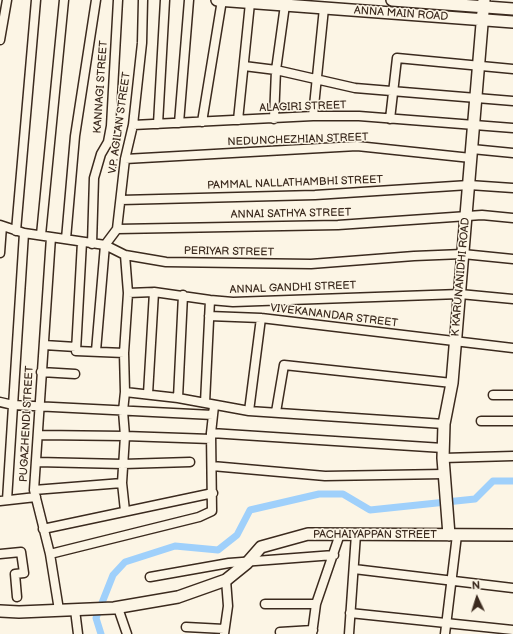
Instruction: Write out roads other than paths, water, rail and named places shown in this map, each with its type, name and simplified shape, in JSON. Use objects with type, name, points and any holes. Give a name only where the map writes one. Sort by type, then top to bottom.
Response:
[{"type":"main road","name":"ANNA MAIN ROAD","points":[[217,0],[513,22]]},
{"type":"main road","name":"ANNA MAIN ROAD","points":[[392,0],[484,3],[513,9]]},
{"type":"main road","name":"K KARUNANIDHI ROAD","points":[[453,535],[444,474],[444,424],[452,383],[456,342],[469,185],[472,125],[484,3]]},
{"type":"main road","name":"PACHAIYAPPAN STREET","points":[[0,611],[19,612],[116,608],[178,597],[226,580],[247,563],[261,547],[281,540],[308,534],[513,535]]},
{"type":"street","points":[[0,40],[7,0]]},
{"type":"street","points":[[36,0],[20,232],[13,405],[4,501],[35,493],[122,483]]},
{"type":"street","points":[[41,235],[64,0]]},
{"type":"street","points":[[66,239],[75,136],[96,0]]},
{"type":"street","name":"KANNAGI STREET","points":[[92,244],[94,178],[101,154],[108,142],[111,126],[118,0]]},
{"type":"street","name":"V.P. AGILAN STREET","points":[[105,245],[116,229],[121,200],[125,158],[133,125],[142,43],[143,0]]},
{"type":"street","points":[[158,124],[165,0]]},
{"type":"street","points":[[179,123],[189,0]]},
{"type":"street","points":[[202,122],[222,0]]},
{"type":"street","points":[[238,120],[250,3]]},
{"type":"street","points":[[274,119],[276,70],[285,5]]},
{"type":"street","points":[[313,116],[324,8]]},
{"type":"street","points":[[390,119],[398,58],[513,69]]},
{"type":"street","points":[[244,66],[276,70],[317,78],[355,88],[513,101]]},
{"type":"street","name":"ALAGIRI STREET","points":[[133,125],[313,116],[360,116],[513,128]]},
{"type":"street","name":"NEDUNCHEZHIAN STREET","points":[[125,158],[357,146],[471,153],[513,153]]},
{"type":"street","name":"PAMMAL NALLATHAMBHI STREET","points":[[121,200],[315,195],[469,185],[513,188]]},
{"type":"street","name":"ANNAI SATHYA STREET","points":[[116,229],[338,225],[482,215],[513,218]]},
{"type":"street","points":[[0,253],[1,226]]},
{"type":"street","name":"PERIYAR STREET","points":[[1,226],[20,232],[105,245],[125,255],[166,262],[311,264],[414,256],[463,254],[513,258]]},
{"type":"street","name":"PUGAZHENDI STREET","points":[[51,236],[41,372],[41,405],[35,493],[50,554],[59,610]]},
{"type":"street","points":[[82,242],[76,351],[124,353]]},
{"type":"street","points":[[96,351],[105,245]]},
{"type":"street","points":[[125,255],[128,293],[124,353],[125,392],[123,411],[125,436],[122,483],[125,511]]},
{"type":"street","points":[[148,394],[154,292]]},
{"type":"street","name":"ANNAL GANDHI STREET","points":[[128,293],[154,292],[233,302],[460,294],[513,299]]},
{"type":"street","points":[[178,398],[184,295]]},
{"type":"street","points":[[205,403],[210,300]]},
{"type":"street","name":"VIVEKANANDAR STREET","points":[[209,316],[261,318],[513,348]]},
{"type":"street","points":[[249,411],[261,318]]},
{"type":"street","points":[[44,345],[76,347]]},
{"type":"street","points":[[276,412],[284,365],[452,383]]},
{"type":"street","points":[[41,372],[75,374]]},
{"type":"street","points":[[125,392],[178,398],[214,406],[249,411],[444,424]]},
{"type":"street","points":[[493,395],[513,395]]},
{"type":"street","points":[[0,402],[13,405],[41,405],[213,416]]},
{"type":"street","points":[[50,554],[199,517],[212,511],[213,493],[211,436],[214,406]]},
{"type":"street","points":[[481,421],[513,421]]},
{"type":"street","points":[[39,435],[211,436],[443,453],[513,456]]},
{"type":"street","points":[[36,462],[123,464],[190,462]]},
{"type":"street","points":[[212,466],[325,476],[444,474]]},
{"type":"street","points":[[43,529],[213,493]]},
{"type":"street","points":[[280,632],[313,632],[316,604],[340,534]]},
{"type":"street","points":[[349,634],[356,534]]},
{"type":"street","points":[[445,634],[451,581],[453,535]]},
{"type":"street","points":[[0,554],[21,552],[24,573],[15,574],[17,597]]},
{"type":"street","points":[[150,577],[229,563],[247,563],[334,555]]},
{"type":"street","points":[[354,569],[513,588]]},
{"type":"street","points":[[186,627],[224,632],[228,606],[226,580]]},
{"type":"street","points":[[265,604],[316,604]]},
{"type":"street","points":[[116,608],[127,634]]},
{"type":"street","points":[[78,610],[78,634]]},
{"type":"street","points":[[350,613],[513,630]]},
{"type":"waterway","points":[[101,634],[96,618],[113,575],[125,562],[175,546],[218,550],[237,535],[250,510],[319,494],[343,494],[370,510],[475,499],[493,481],[513,481]]}]
